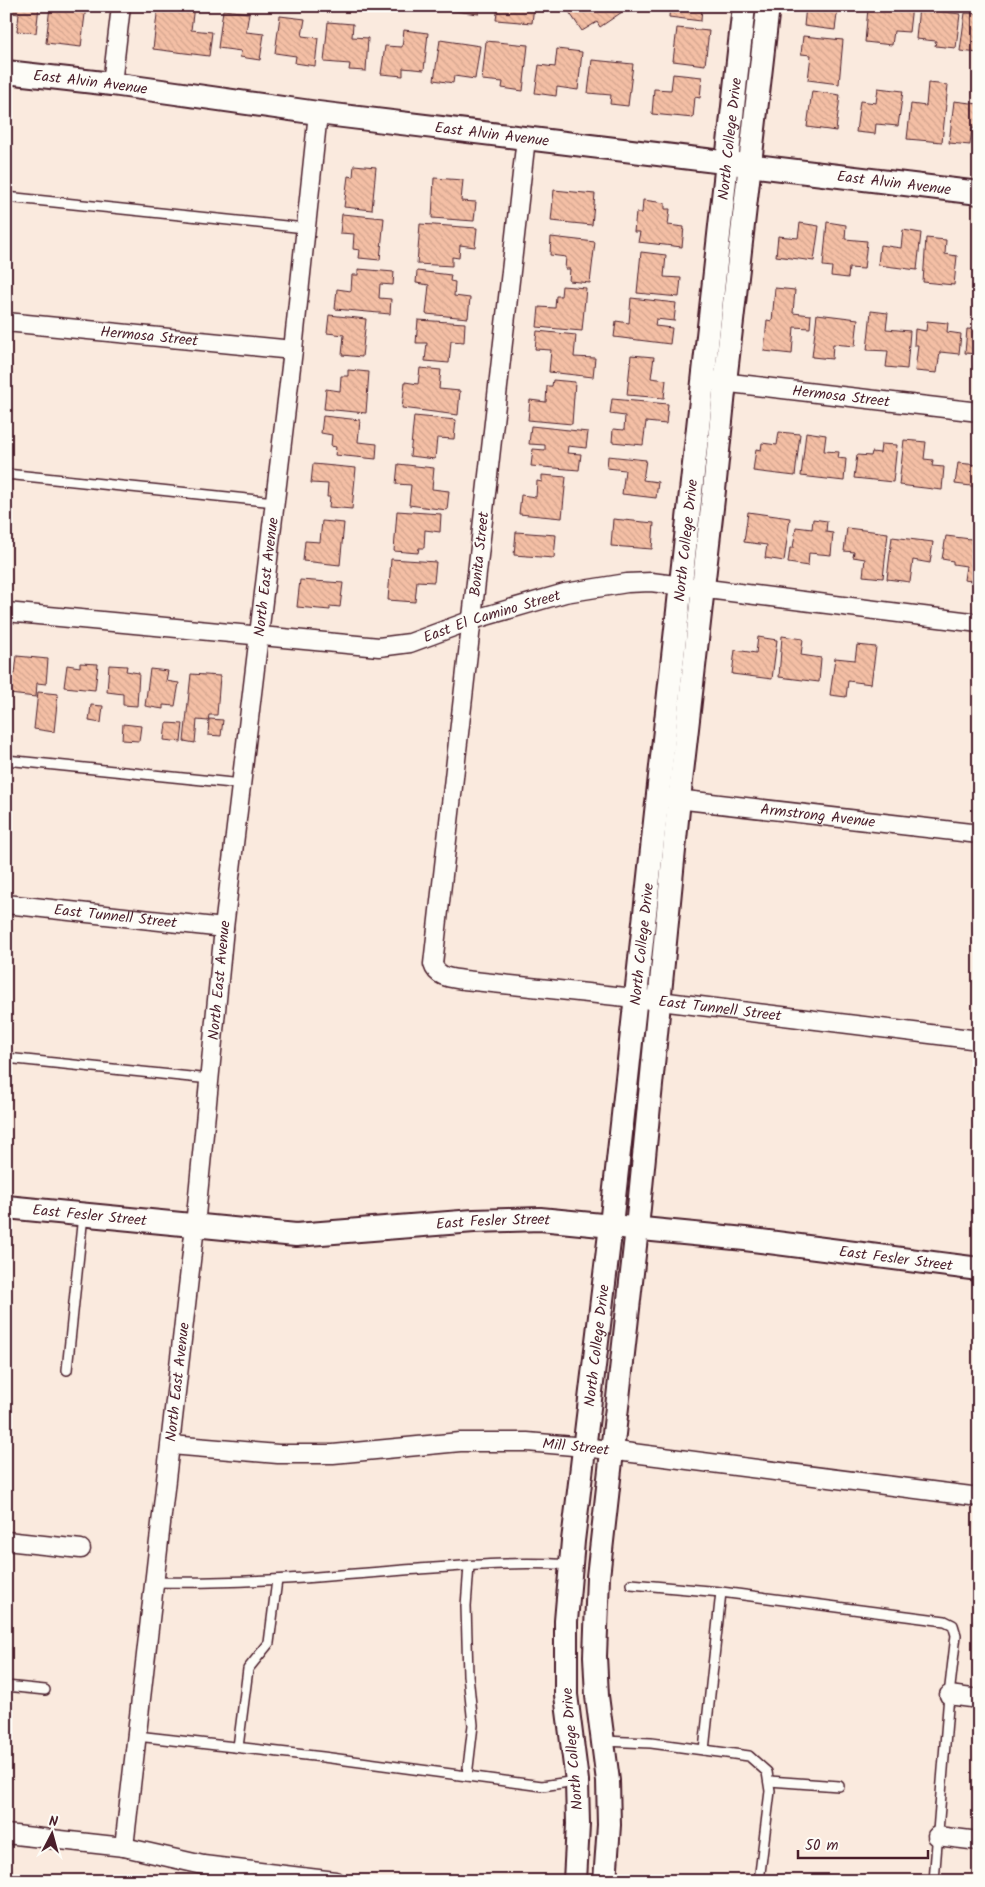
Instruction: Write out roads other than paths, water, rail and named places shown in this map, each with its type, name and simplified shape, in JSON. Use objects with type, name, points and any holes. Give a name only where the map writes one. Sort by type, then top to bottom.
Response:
[{"type":"street","points":[[112,84],[121,6]]},
{"type":"street","name":"North College Drive","points":[[575,1881],[578,1781],[566,1695],[566,1621],[571,1565],[611,1225],[635,998],[668,798],[691,586],[702,380],[744,6]]},
{"type":"street","name":"North College Drive","points":[[691,586],[714,490],[724,382],[768,6]]},
{"type":"street","name":"East Alvin Avenue","points":[[6,72],[112,84],[318,113],[979,193]]},
{"type":"street","name":"North East Avenue","points":[[124,1847],[196,1226],[224,928],[293,350],[318,113]]},
{"type":"street","name":"Bonita Street","points":[[434,970],[433,964],[526,138]]},
{"type":"street","name":"Hermosa Street","points":[[6,322],[293,350]]},
{"type":"street","name":"Hermosa Street","points":[[702,380],[979,412]]},
{"type":"street","name":"East El Camino Street","points":[[6,612],[379,647],[410,643],[472,620],[565,593],[627,583],[651,582],[979,622]]},
{"type":"street","name":"North College Drive","points":[[605,1881],[609,1816],[608,1781],[597,1696],[595,1656],[598,1577],[659,1001],[668,798]]},
{"type":"street","name":"Armstrong Avenue","points":[[668,798],[979,834]]},
{"type":"street","name":"East Tunnell Street","points":[[6,904],[224,928]]},
{"type":"street","name":"East Tunnell Street","points":[[434,970],[444,977],[464,980],[635,998],[979,1040]]},
{"type":"street","name":"East Fesler Street","points":[[6,1206],[296,1235],[474,1220],[540,1219],[745,1239],[979,1269]]},
{"type":"street","name":"Mill Street","points":[[171,1445],[278,1454],[333,1454],[460,1442],[527,1442],[585,1447],[979,1497]]},
{"type":"street","points":[[6,1541],[81,1549]]},
{"type":"street","points":[[949,1695],[979,1699]]},
{"type":"street","points":[[6,1834],[124,1847],[203,1864],[291,1878],[335,1881]]},
{"type":"street","points":[[937,1836],[979,1841]]},
{"type":"lane","points":[[6,197],[305,228]]},
{"type":"lane","points":[[6,474],[275,502]]},
{"type":"lane","points":[[6,760],[242,784]]},
{"type":"lane","points":[[6,1058],[210,1079]]},
{"type":"lane","points":[[67,1370],[83,1214]]},
{"type":"lane","points":[[155,1582],[192,1583],[277,1580],[493,1564],[571,1565]]},
{"type":"lane","points":[[467,1776],[473,1725],[468,1675],[466,1606],[469,1566]]},
{"type":"lane","points":[[238,1747],[248,1668],[269,1643],[277,1580]]},
{"type":"lane","points":[[631,1584],[721,1592],[945,1621],[953,1625],[956,1636],[949,1695],[934,1881]]},
{"type":"lane","points":[[704,1750],[721,1592]]},
{"type":"lane","points":[[6,1686],[45,1690]]},
{"type":"lane","points":[[137,1736],[542,1786],[578,1781]]},
{"type":"lane","points":[[603,1741],[651,1742],[749,1756],[767,1772],[770,1791],[759,1881]]},
{"type":"lane","points":[[769,1781],[839,1786]]}]
